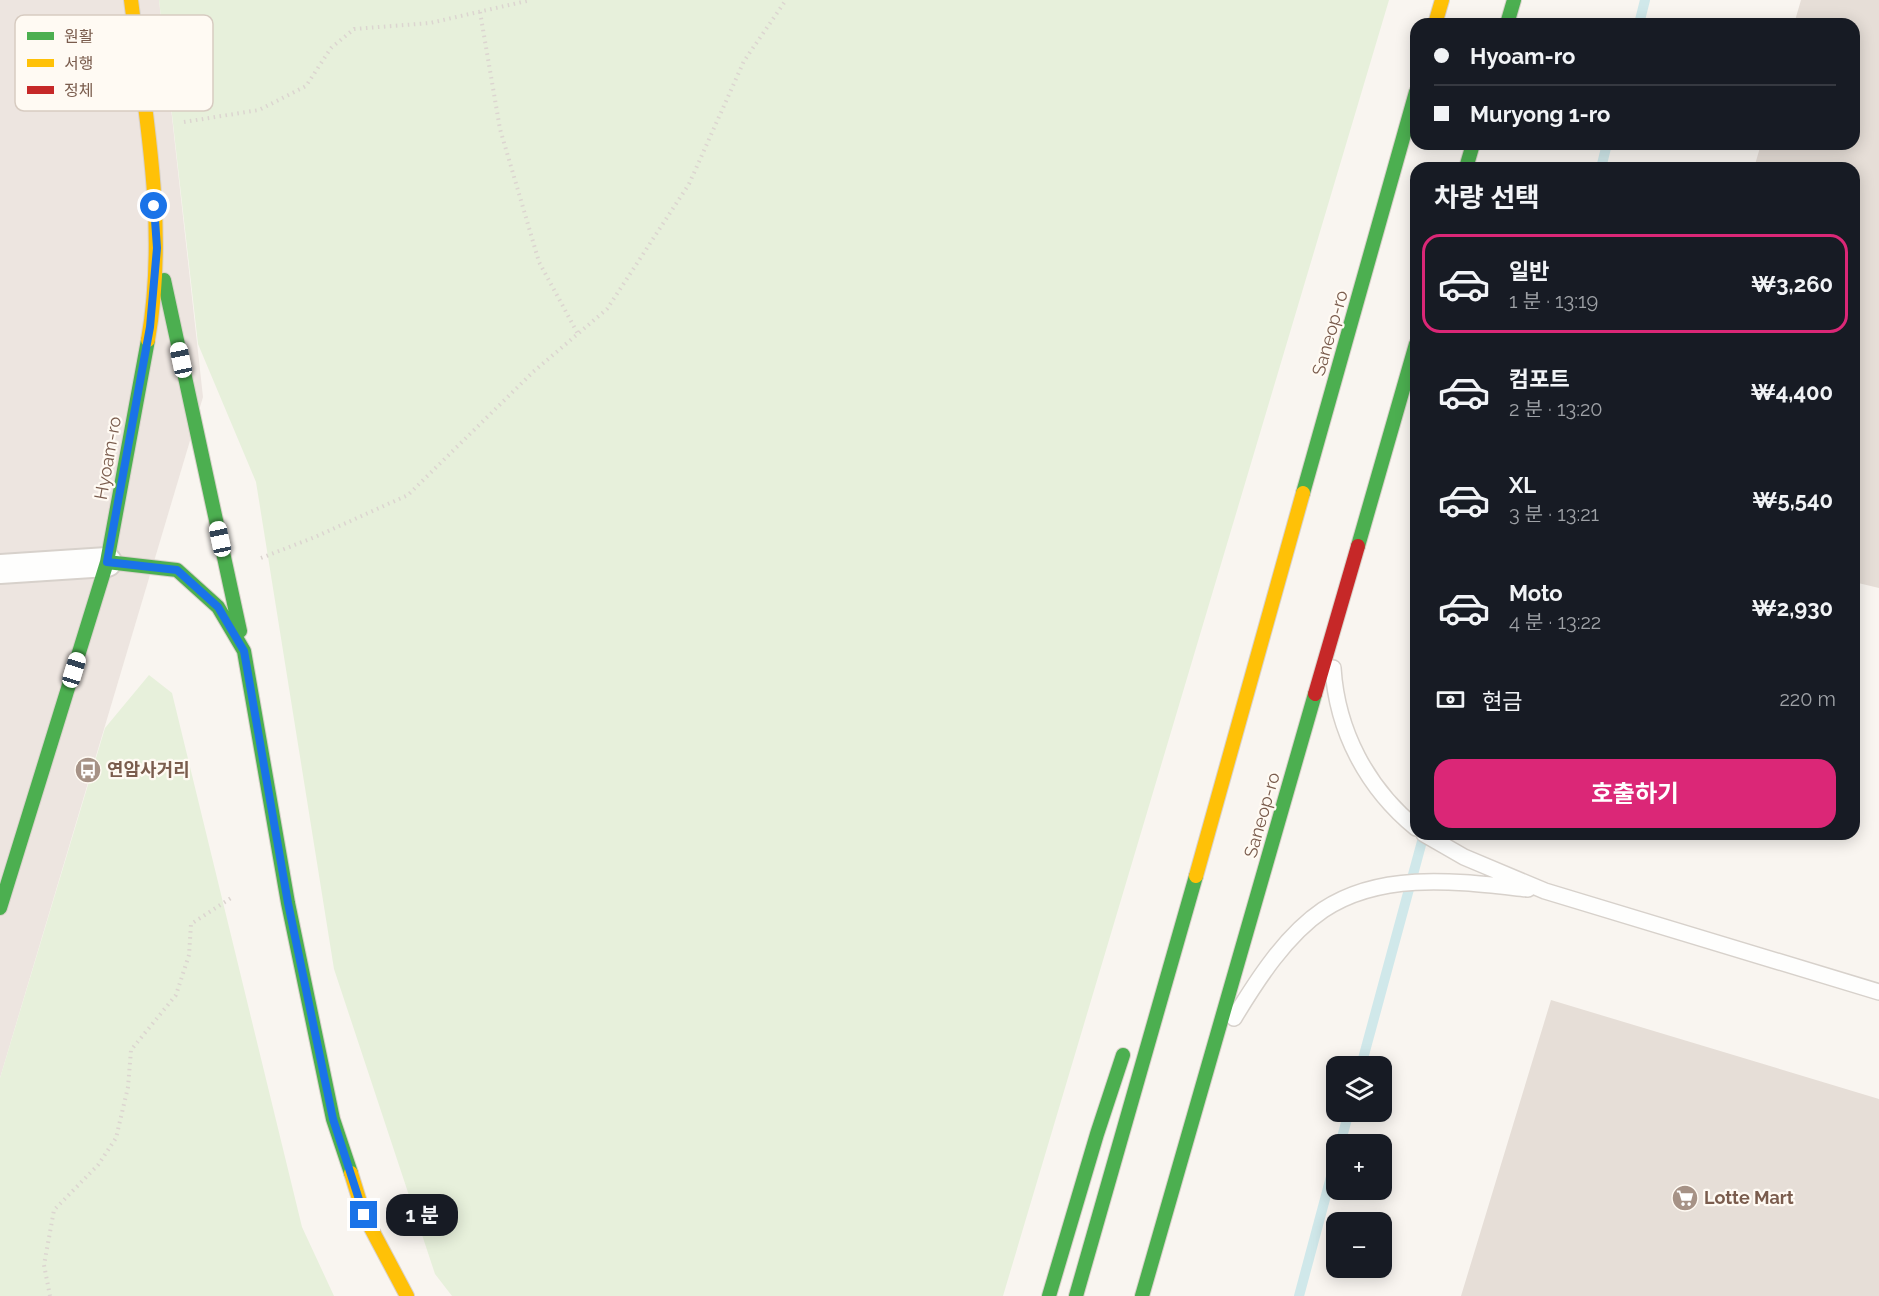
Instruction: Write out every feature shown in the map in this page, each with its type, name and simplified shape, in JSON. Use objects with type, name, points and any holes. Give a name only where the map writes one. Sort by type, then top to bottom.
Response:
[{"type":"main road","name":"Hyoam-ro","points":[[131,0],[133,15]]},
{"type":"main road","points":[[1437,18],[1442,0]]},
{"type":"main road","points":[[1509,18],[1514,0]]},
{"type":"main road","name":"Hyoam-ro","points":[[0,908],[107,562],[150,327],[157,248],[152,163],[145,111]]},
{"type":"main road","name":"Saneop-ro","points":[[1076,1296],[1410,113]]},
{"type":"main road","points":[[157,248],[244,651],[288,903],[333,1119],[364,1215],[406,1296]]},
{"type":"main road","name":"Saneop-ro","points":[[1142,1296],[1410,365]]},
{"type":"main road","points":[[107,562],[177,570],[218,607],[244,651]]},
{"type":"main road","name":"Saneop-ro","points":[[1175,898],[1268,618]]},
{"type":"main road","points":[[1049,1296],[1097,1134],[1127,1044]]},
{"type":"street","points":[[0,569],[107,562]]},
{"type":"lane","points":[[1331,641],[1334,687],[1341,717],[1359,760],[1378,791],[1410,823]]},
{"type":"lane","points":[[1434,840],[1464,857],[1545,891],[1879,992]]},
{"type":"lane","points":[[1212,1054],[1259,977],[1291,938],[1323,910],[1358,893],[1399,883],[1455,882],[1545,891]]},
{"type":"path","points":[[184,122],[259,110],[306,86],[331,48],[354,29],[430,23],[531,0]]},
{"type":"path","points":[[261,558],[315,537],[408,495],[533,372],[607,309],[689,184],[744,61],[786,0]]},
{"type":"path","points":[[480,12],[500,129],[539,262],[578,334]]},
{"type":"path","points":[[50,1296],[44,1265],[54,1210],[98,1165],[116,1138],[128,1087],[131,1050],[176,995],[189,955],[191,924],[231,898]]},
{"type":"shaded area","points":[[0,0],[159,0],[161,15],[15,15],[15,111],[171,111],[203,397],[0,1078]]},
{"type":"green space","points":[[159,0],[1389,0],[1003,1296],[452,1296],[435,1274],[334,969],[256,482],[198,344],[172,111],[213,111],[213,15],[161,15]]},
{"type":"green space","points":[[149,675],[172,693],[302,1227],[334,1296],[0,1296],[0,1078],[105,728]]},
{"type":"building","points":[[1801,0],[1879,0],[1879,588],[1860,583],[1860,162],[1756,162],[1759,150],[1860,150],[1860,18],[1796,18]]},
{"type":"building","name":"Lotte Mart","points":[[1551,1000],[1879,1099],[1879,1296],[1461,1296]]},
{"type":"waterway","points":[[1640,18],[1645,0]]},
{"type":"waterway","points":[[1602,162],[1606,150]]},
{"type":"waterway","points":[[1364,1056],[1422,840]]},
{"type":"waterway","points":[[1343,1134],[1346,1122]]},
{"type":"waterway","points":[[1299,1296],[1326,1195]]},
{"type":"traffic: fast","points":[[1509,18],[1514,0]]},
{"type":"traffic: fast","points":[[1303,493],[1410,113]]},
{"type":"traffic: fast","points":[[1468,162],[1471,150]]},
{"type":"traffic: fast","points":[[164,280],[240,631]]},
{"type":"traffic: fast","points":[[0,908],[107,562],[148,340]]},
{"type":"traffic: fast","points":[[1358,546],[1410,365]]},
{"type":"traffic: fast","points":[[107,562],[177,570],[218,607],[244,651],[288,903],[333,1119],[351,1173]]},
{"type":"traffic: fast","points":[[1142,1296],[1315,694]]},
{"type":"traffic: fast","points":[[1076,1296],[1196,876]]},
{"type":"traffic: fast","points":[[1049,1296],[1123,1055]]},
{"type":"traffic: slow","points":[[131,0],[133,15]]},
{"type":"traffic: slow","points":[[1437,18],[1442,0]]},
{"type":"traffic: slow","points":[[146,111],[155,212],[156,255],[154,298],[148,340]]},
{"type":"traffic: slow","points":[[1196,876],[1303,493]]},
{"type":"traffic: slow","points":[[351,1173],[364,1215],[407,1296]]},
{"type":"traffic: jam","points":[[1315,694],[1358,546]]},
{"type":"place","name":"연암사거리","points":[[88,770]]},
{"type":"place","name":"Lotte Mart","points":[[1685,1198]]},
{"type":"route","points":[[154,206],[157,248],[150,327],[107,562],[177,570],[218,607],[244,651],[288,903],[333,1119],[364,1215]]}]
